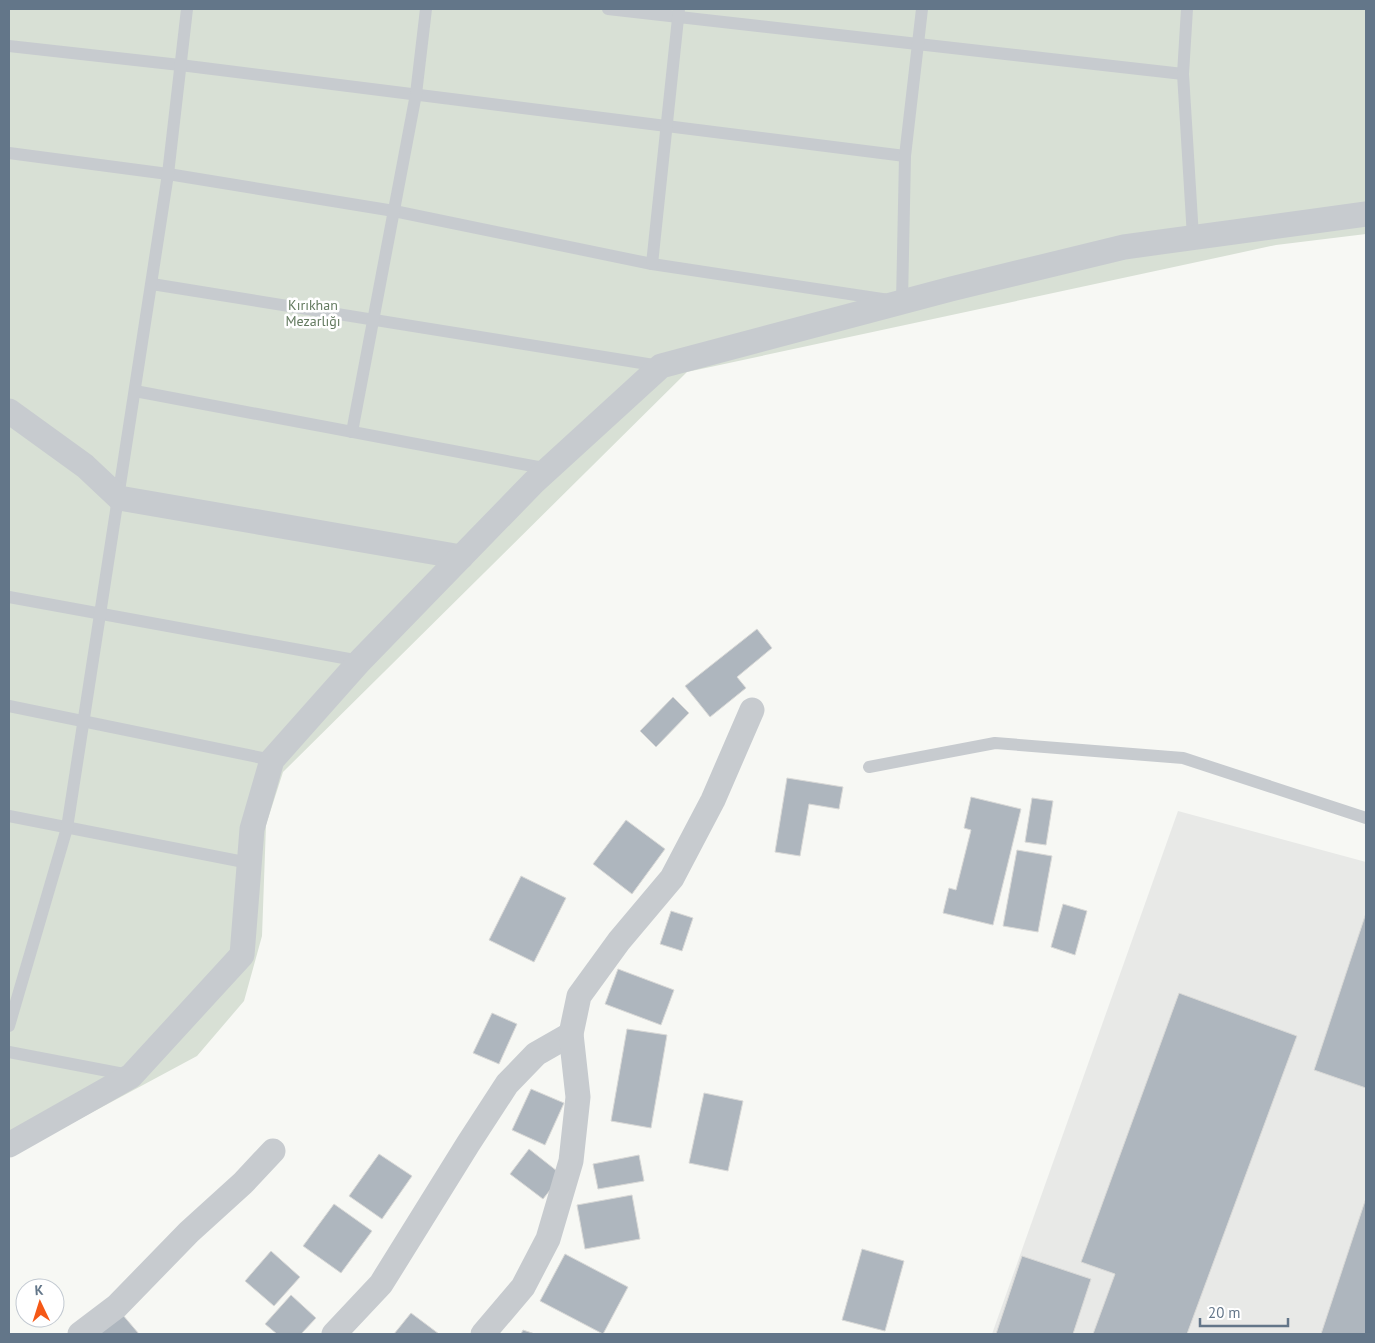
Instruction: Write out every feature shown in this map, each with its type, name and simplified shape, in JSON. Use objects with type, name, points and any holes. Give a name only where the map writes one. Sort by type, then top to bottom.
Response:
[{"type":"street","points":[[9,1145],[131,1076],[242,955],[252,829],[272,760],[360,661],[534,482],[661,366],[951,289],[1124,247],[1366,214]]},
{"type":"street","points":[[9,411],[85,466],[119,498],[461,557]]},
{"type":"street","points":[[483,1334],[523,1286],[548,1239],[571,1161],[578,1097],[570,1034],[579,996],[619,941],[672,878],[714,800],[752,710]]},
{"type":"street","points":[[334,1334],[381,1284],[507,1084],[536,1054],[570,1034]]},
{"type":"street","points":[[80,1334],[117,1306],[189,1232],[243,1183],[273,1151]]},
{"type":"lane","points":[[9,1026],[67,828],[168,174],[186,9]]},
{"type":"lane","points":[[352,432],[416,94],[426,9]]},
{"type":"lane","points":[[608,9],[679,13],[918,44],[1183,74]]},
{"type":"lane","points":[[9,153],[168,174],[394,211],[652,264],[902,302],[905,156],[922,9]]},
{"type":"lane","points":[[1187,9],[1183,74],[1193,237]]},
{"type":"lane","points":[[652,264],[679,13]]},
{"type":"lane","points":[[9,46],[180,65],[905,156]]},
{"type":"lane","points":[[152,284],[661,366]]},
{"type":"lane","points":[[135,391],[549,469]]},
{"type":"lane","points":[[9,597],[360,661]]},
{"type":"lane","points":[[9,706],[272,760]]},
{"type":"lane","points":[[868,767],[995,743],[1183,758],[1366,818]]},
{"type":"lane","points":[[9,816],[249,863]]},
{"type":"lane","points":[[9,1052],[131,1076]]},
{"type":"shaded area","points":[[1178,811],[1366,862],[1366,1334],[992,1334]]},
{"type":"green space","name":"Kırıkhan Mezarlığı","points":[[9,9],[1366,9],[1366,234],[1276,245],[687,372],[283,772],[266,825],[262,936],[244,1001],[197,1056],[9,1157]]},
{"type":"building","points":[[757,629],[772,648],[737,677],[746,688],[710,717],[685,686]]},
{"type":"building","points":[[673,697],[689,713],[656,747],[640,731]]},
{"type":"building","points":[[787,778],[843,787],[839,809],[809,804],[800,856],[775,852]]},
{"type":"building","points":[[971,797],[1021,809],[993,925],[943,913],[949,888],[956,890],[971,830],[964,828]]},
{"type":"building","points":[[1032,798],[1053,801],[1046,845],[1025,842]]},
{"type":"building","points":[[626,820],[665,849],[632,894],[593,864]]},
{"type":"building","points":[[1017,850],[1052,856],[1038,932],[1003,926]]},
{"type":"building","points":[[521,876],[566,898],[534,962],[489,940]]},
{"type":"building","points":[[1063,904],[1087,911],[1075,955],[1051,947]]},
{"type":"building","points":[[671,911],[693,918],[682,951],[660,944]]},
{"type":"building","points":[[1366,913],[1366,1088],[1314,1070]]},
{"type":"building","points":[[618,969],[674,990],[661,1025],[605,1004]]},
{"type":"building","points":[[1179,993],[1297,1036],[1187,1334],[1093,1334],[1115,1274],[1081,1262]]},
{"type":"building","points":[[492,1013],[517,1024],[499,1064],[473,1053]]},
{"type":"building","points":[[627,1029],[667,1035],[651,1128],[611,1121]]},
{"type":"building","points":[[531,1089],[564,1103],[545,1145],[512,1130]]},
{"type":"building","points":[[704,1093],[743,1101],[728,1171],[689,1163]]},
{"type":"building","points":[[529,1149],[562,1175],[543,1199],[510,1174]]},
{"type":"building","points":[[379,1154],[412,1176],[382,1219],[349,1196]]},
{"type":"building","points":[[639,1155],[644,1181],[598,1189],[593,1164]]},
{"type":"building","points":[[632,1195],[640,1239],[585,1249],[577,1205]]},
{"type":"building","points":[[1366,1198],[1366,1334],[1321,1334]]},
{"type":"building","points":[[334,1204],[372,1231],[341,1273],[303,1246]]},
{"type":"building","points":[[862,1249],[904,1261],[885,1331],[842,1320]]},
{"type":"building","points":[[271,1251],[300,1277],[274,1306],[245,1281]]},
{"type":"building","points":[[565,1254],[628,1287],[603,1334],[540,1301]]},
{"type":"building","points":[[1022,1256],[1091,1279],[1073,1334],[996,1334]]},
{"type":"building","points":[[291,1295],[316,1318],[301,1334],[277,1334],[265,1324]]},
{"type":"building","points":[[411,1313],[439,1334],[394,1334]]},
{"type":"building","points":[[122,1314],[139,1334],[97,1334]]},
{"type":"building","points":[[523,1330],[535,1334],[521,1334]]}]
